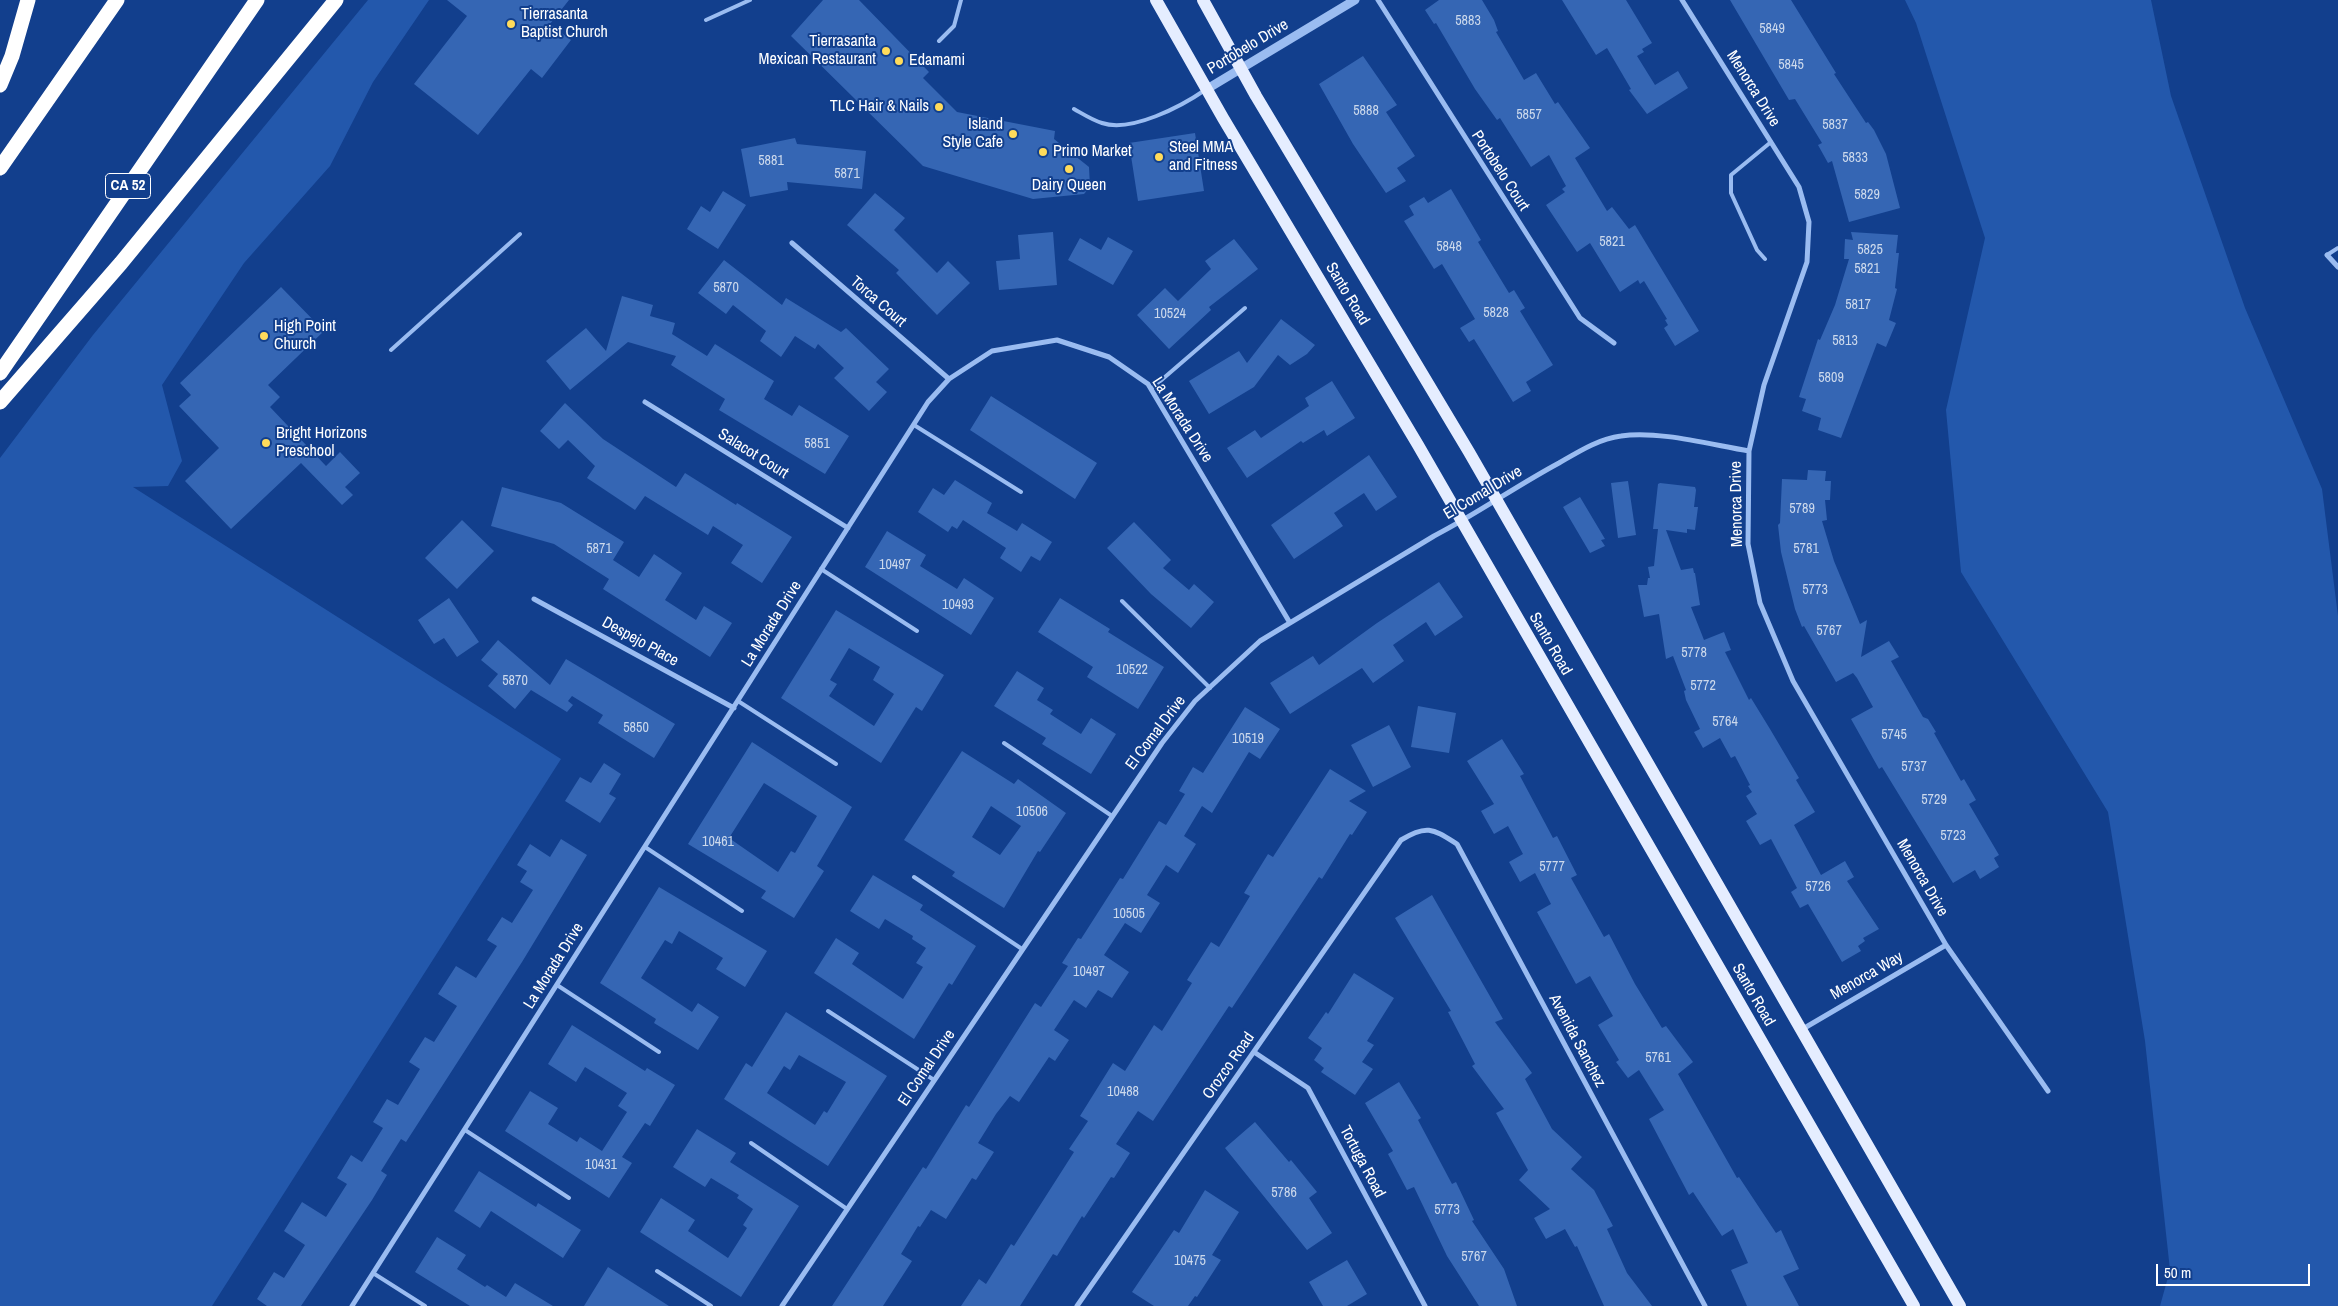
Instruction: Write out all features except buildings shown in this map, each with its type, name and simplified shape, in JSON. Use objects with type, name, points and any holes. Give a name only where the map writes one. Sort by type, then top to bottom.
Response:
[{"type":"highway","points":[[0,85],[12,56],[28,0]]},
{"type":"highway","points":[[0,168],[117,0]]},
{"type":"highway","name":"CA 52","points":[[0,373],[256,0]]},
{"type":"highway","points":[[0,402],[128,255],[336,0]]},
{"type":"main road","name":"Santo Road","points":[[1156,0],[1461,522],[1914,1306]]},
{"type":"main road","name":"Santo Road","points":[[1203,0],[1495,500],[1960,1306]]},
{"type":"street","name":"Portobelo Drive","points":[[1207,89],[1355,0]]},
{"type":"street","name":"Portobelo Court","points":[[1378,0],[1580,318],[1614,343]]},
{"type":"street","name":"Menorca Drive","points":[[1682,0],[1799,187],[1809,222],[1807,262],[1764,385],[1749,451],[1748,544],[1760,603],[1793,681],[1946,945],[2048,1091]]},
{"type":"street","name":"Torca Court","points":[[792,244],[949,379]]},
{"type":"street","points":[[2327,255],[2338,267]]},
{"type":"street","name":"La Morada Drive","points":[[352,1306],[928,402],[949,379],[992,351],[1057,340],[1109,357],[1148,384],[1290,623]]},
{"type":"street","name":"Salacot Court","points":[[645,402],[848,528]]},
{"type":"street","name":"El Comal Drive","points":[[782,1306],[1162,743],[1195,701],[1260,641],[1590,445],[1621,436],[1649,435],[1749,451]]},
{"type":"street","name":"Despejo Place","points":[[534,599],[734,708]]},
{"type":"street","name":"Avenida Sanchez","points":[[1401,840],[1417,830],[1434,830],[1457,844],[1705,1306]]},
{"type":"street","name":"Orozco Road","points":[[1077,1306],[1401,840]]},
{"type":"street","name":"Menorca Way","points":[[1801,1031],[1946,945]]},
{"type":"street","name":"Tortuga Road","points":[[1254,1052],[1308,1088],[1425,1306]]},
{"type":"lane","points":[[706,20],[750,0]]},
{"type":"lane","points":[[939,41],[954,26],[961,0]]},
{"type":"lane","points":[[1074,109],[1103,124],[1132,123],[1180,107],[1207,89]]},
{"type":"lane","points":[[1765,259],[1757,250],[1730,193],[1730,175],[1771,142]]},
{"type":"lane","points":[[391,350],[520,234]]},
{"type":"lane","points":[[2327,255],[2338,248]]},
{"type":"lane","points":[[1151,389],[1245,308]]},
{"type":"lane","points":[[914,425],[1021,492]]},
{"type":"lane","points":[[822,570],[917,631]]},
{"type":"lane","points":[[1122,601],[1210,688]]},
{"type":"lane","points":[[738,701],[836,764]]},
{"type":"lane","points":[[1004,743],[1112,816]]},
{"type":"lane","points":[[645,847],[742,911]]},
{"type":"lane","points":[[914,877],[1022,949]]},
{"type":"lane","points":[[557,985],[659,1052]]},
{"type":"lane","points":[[828,1011],[934,1080]]},
{"type":"lane","points":[[465,1130],[569,1198]]},
{"type":"lane","points":[[751,1143],[847,1209]]},
{"type":"lane","points":[[657,1271],[711,1306]]},
{"type":"lane","points":[[373,1273],[425,1306]]},
{"type":"shaded area","points":[[368,0],[429,0],[373,82],[330,166],[244,263],[162,385],[182,461],[168,486],[133,487],[561,759],[212,1306],[0,1306],[0,458],[93,335]]},
{"type":"shaded area","points":[[1905,0],[2151,0],[2171,96],[2245,308],[2322,489],[2338,616],[2338,1306],[2160,1306],[2170,1270],[2145,1041],[2108,812],[1961,572],[1946,410],[1985,238],[1916,23]]},
{"type":"place","name":"Tierrasanta Baptist Church","points":[[511,24]]},
{"type":"place","name":"Tierrasanta Mexican Restaurant","points":[[886,51]]},
{"type":"place","name":"Edamami","points":[[899,61]]},
{"type":"place","name":"TLC Hair & Nails","points":[[939,107]]},
{"type":"place","name":"Island Style Cafe","points":[[1013,134]]},
{"type":"place","name":"Primo Market","points":[[1043,152]]},
{"type":"place","name":"Steel MMA and Fitness","points":[[1159,157]]},
{"type":"place","name":"Dairy Queen","points":[[1069,169]]},
{"type":"place","name":"High Point Church","points":[[264,336]]},
{"type":"place","name":"Bright Horizons Preschool","points":[[266,443]]}]
